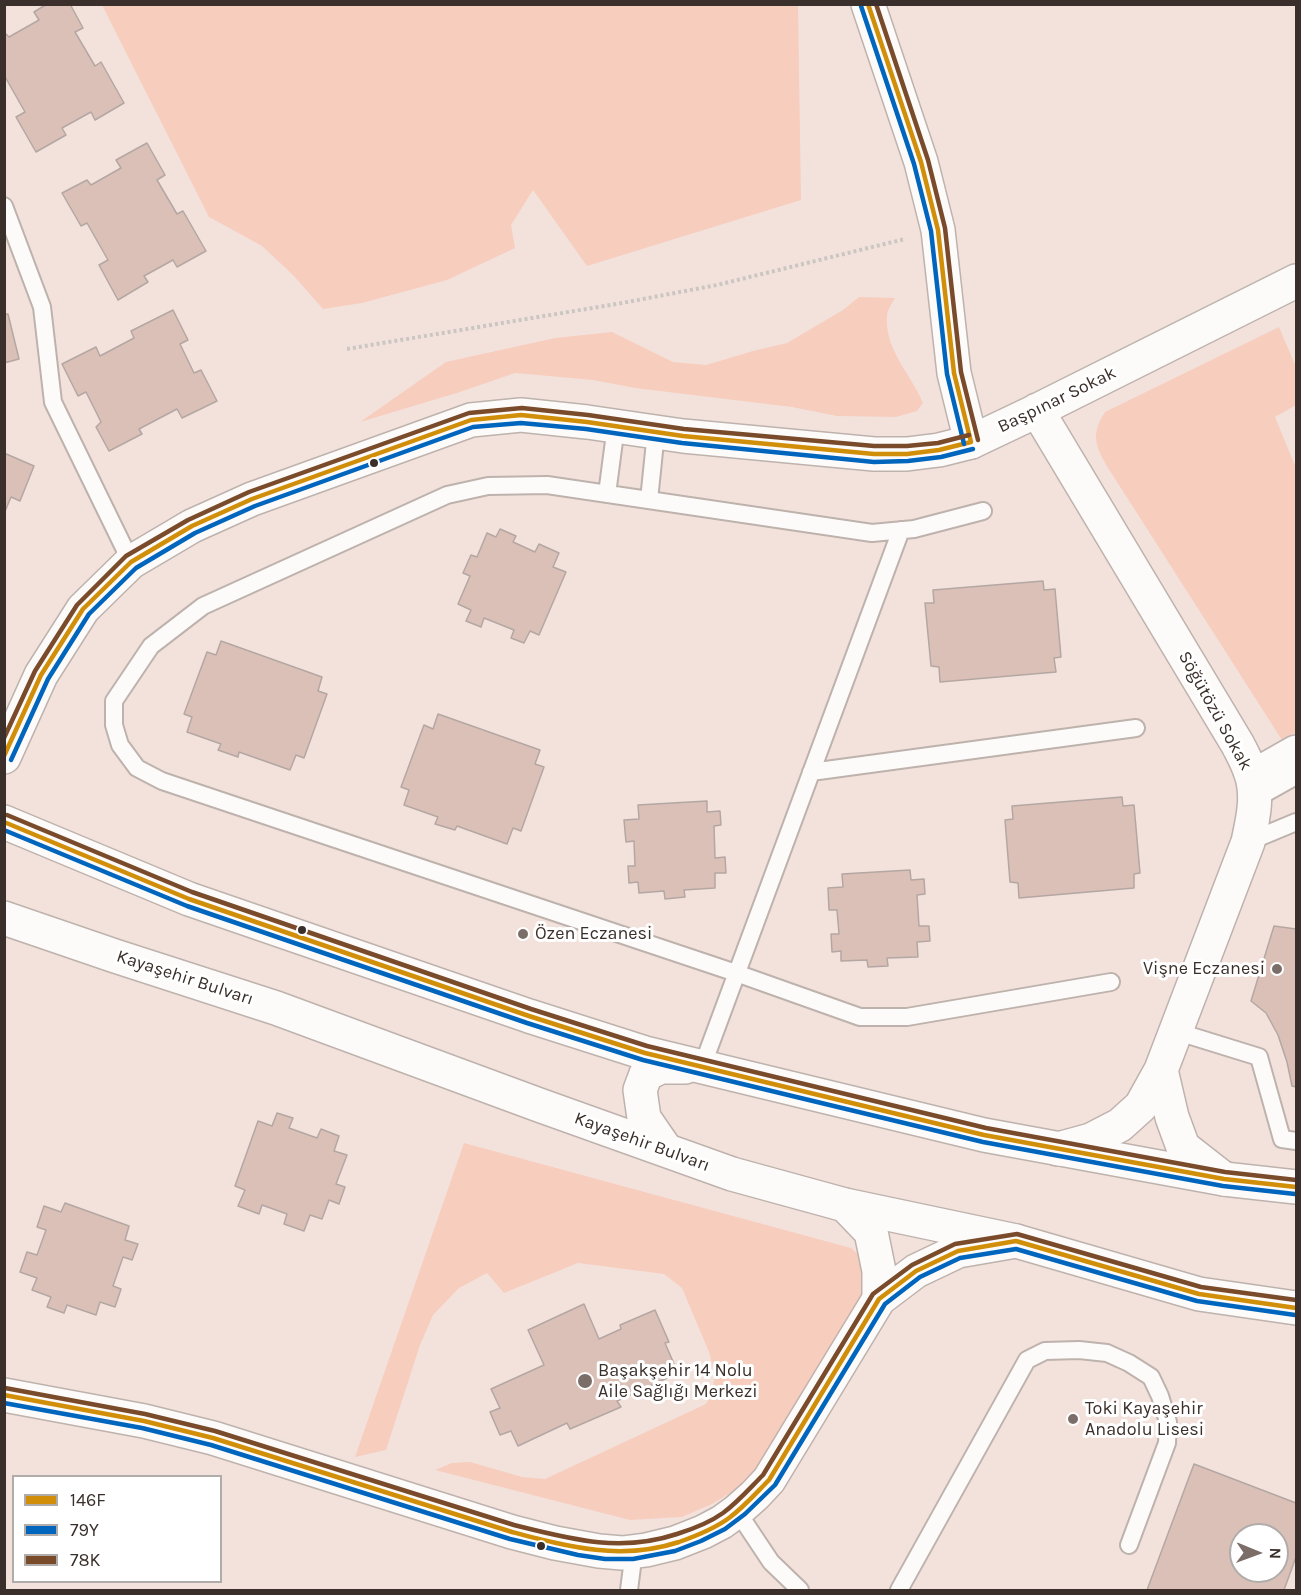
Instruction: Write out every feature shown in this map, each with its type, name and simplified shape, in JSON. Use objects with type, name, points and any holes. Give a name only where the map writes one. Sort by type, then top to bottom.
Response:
[{"type":"street","points":[[868,4],[921,162],[938,231],[954,374],[971,442]]},
{"type":"street","name":"Başpınar Sokak","points":[[4,757],[40,675],[83,609],[131,562],[192,526],[252,499],[471,420],[521,415],[683,436],[874,454],[907,454],[939,450],[971,442],[1296,281]]},
{"type":"street","name":"Söğütözü Sokak","points":[[1037,410],[1238,745],[1253,788]]},
{"type":"street","points":[[1058,1149],[1091,1140],[1120,1125],[1141,1106],[1161,1070],[1248,842],[1252,825],[1253,788],[1296,752]]},
{"type":"street","points":[[4,822],[189,899],[529,1016],[645,1053],[984,1134],[1224,1179],[1296,1187]]},
{"type":"street","name":"Kayaşehir Bulvarı","points":[[4,918],[286,1011],[732,1174],[845,1205],[1016,1241],[1199,1294],[1296,1308]]},
{"type":"street","points":[[666,1150],[644,1118],[640,1090],[646,1074],[662,1067],[702,1067]]},
{"type":"street","points":[[1161,1070],[1172,1117],[1184,1147],[1224,1179]]},
{"type":"street","points":[[845,1205],[871,1232],[879,1271],[879,1299]]},
{"type":"street","points":[[4,1395],[144,1421],[213,1438],[440,1510],[555,1543],[622,1553],[675,1543],[694,1536],[722,1522],[755,1495],[769,1480],[879,1299],[916,1271],[958,1251],[1016,1241]]},
{"type":"lane","points":[[4,206],[42,307],[53,402],[131,562]]},
{"type":"lane","points":[[607,494],[616,426]]},
{"type":"lane","points":[[649,500],[656,432]]},
{"type":"lane","points":[[983,511],[914,529],[872,533],[547,485],[488,486],[447,495],[203,606],[151,646],[114,701],[114,725],[120,745],[137,768],[162,781],[736,973],[860,1017],[907,1017],[1111,982]]},
{"type":"lane","points":[[702,1067],[901,530]]},
{"type":"lane","points":[[811,772],[1136,728]]},
{"type":"lane","points":[[1253,788],[1296,776]]},
{"type":"lane","points":[[1248,842],[1296,822]]},
{"type":"lane","points":[[1175,1031],[1259,1057],[1282,1138],[1296,1141]]},
{"type":"lane","points":[[899,1590],[1027,1360],[1045,1351],[1079,1350],[1107,1353],[1151,1377],[1160,1396],[1168,1422],[1167,1443],[1129,1545]]},
{"type":"lane","points":[[737,1511],[771,1562],[800,1590]]},
{"type":"lane","points":[[629,1590],[634,1551]]},
{"type":"path","points":[[347,349],[717,285],[938,231]]},
{"type":"shaded area","points":[[102,5],[798,5],[801,200],[587,266],[533,190],[511,225],[515,248],[447,280],[362,303],[323,309],[293,275],[262,246],[209,217]]},
{"type":"shaded area","points":[[859,297],[895,298],[887,315],[887,327],[899,361],[923,403],[917,411],[896,417],[837,416],[792,407],[635,388],[593,380],[515,373],[360,422],[446,362],[555,338],[612,332],[673,362],[706,365],[787,343],[843,310]]},
{"type":"shaded area","points":[[1279,327],[1296,367],[1296,405],[1275,417],[1296,468],[1296,732],[1282,740],[1110,471],[1098,449],[1096,435],[1105,412]]},
{"type":"shaded area","points":[[464,1143],[851,1248],[867,1262],[874,1283],[759,1466],[735,1490],[712,1504],[682,1517],[630,1520],[435,1470],[452,1463],[470,1462],[522,1477],[545,1479],[706,1404],[712,1392],[715,1375],[709,1352],[682,1288],[664,1274],[578,1263],[504,1293],[487,1273],[459,1288],[433,1315],[420,1345],[386,1450],[355,1457]]},
{"type":"building","points":[[47,4],[70,4],[83,28],[75,32],[95,66],[101,62],[124,103],[95,120],[91,112],[62,128],[66,135],[36,152],[16,117],[25,112],[4,75],[4,32],[9,37],[39,20],[34,12]]},
{"type":"building","points":[[147,143],[165,175],[157,180],[177,214],[183,211],[206,251],[177,267],[173,260],[144,276],[148,282],[118,300],[99,265],[108,260],[87,223],[81,226],[62,193],[87,180],[91,185],[121,168],[116,160]]},
{"type":"building","points":[[173,310],[188,340],[180,344],[194,373],[201,370],[217,401],[182,418],[177,409],[139,429],[142,434],[109,451],[96,427],[101,422],[86,392],[78,396],[62,364],[96,347],[100,356],[134,338],[131,331]]},
{"type":"building","points":[[4,314],[8,314],[19,359],[4,363]]},
{"type":"building","points":[[4,453],[34,466],[20,501],[11,497],[4,514]]},
{"type":"building","points":[[500,529],[516,536],[513,542],[535,552],[539,544],[559,553],[553,567],[566,572],[539,635],[530,631],[524,643],[511,638],[514,630],[484,618],[481,627],[466,621],[471,610],[458,604],[470,576],[463,573],[471,555],[477,557],[487,533],[496,537]]},
{"type":"building","points":[[1043,581],[1044,590],[1055,589],[1061,657],[1054,658],[1056,672],[940,682],[939,667],[931,666],[925,603],[934,603],[933,590]]},
{"type":"building","points":[[221,641],[322,677],[318,691],[327,694],[304,758],[296,755],[290,770],[239,752],[238,757],[218,750],[221,744],[187,732],[192,717],[184,714],[207,652],[216,655]]},
{"type":"building","points":[[438,714],[540,750],[535,764],[544,767],[521,831],[513,828],[507,844],[457,826],[455,830],[435,824],[438,817],[404,805],[409,790],[401,787],[424,725],[433,729]]},
{"type":"building","points":[[1122,797],[1123,806],[1134,805],[1140,873],[1134,874],[1134,888],[1019,898],[1018,883],[1010,882],[1005,820],[1013,819],[1012,806]]},
{"type":"building","points":[[707,801],[707,812],[720,811],[721,825],[714,826],[715,858],[725,857],[726,873],[715,873],[715,888],[684,890],[685,897],[665,899],[664,891],[639,893],[638,882],[629,883],[628,866],[635,866],[634,841],[626,842],[624,820],[639,819],[638,805]]},
{"type":"building","points":[[910,870],[911,880],[924,879],[925,894],[917,895],[919,926],[929,926],[930,941],[917,942],[918,957],[887,958],[888,966],[868,967],[867,960],[841,961],[841,951],[832,952],[831,934],[839,934],[837,910],[829,910],[828,888],[843,887],[842,874]]},
{"type":"building","points":[[1274,926],[1296,929],[1296,1087],[1292,1086],[1278,1035],[1266,1013],[1251,1001]]},
{"type":"building","points":[[277,1113],[293,1118],[289,1128],[317,1138],[321,1129],[339,1136],[334,1151],[347,1155],[336,1184],[345,1187],[339,1204],[329,1200],[322,1219],[310,1215],[304,1231],[284,1224],[287,1214],[262,1205],[259,1214],[238,1206],[245,1190],[235,1186],[258,1121],[272,1126]]},
{"type":"building","points":[[65,1203],[129,1226],[125,1240],[138,1244],[132,1260],[123,1257],[113,1286],[121,1289],[115,1307],[100,1302],[96,1315],[67,1305],[64,1313],[47,1307],[51,1297],[32,1290],[37,1278],[20,1272],[27,1252],[37,1255],[46,1230],[37,1227],[44,1206],[61,1212]]},
{"type":"building","name":"Başakşehir 14 Nolu Aile Sağlığı Merkezi","points":[[584,1304],[599,1339],[621,1329],[620,1325],[655,1310],[669,1342],[665,1343],[678,1373],[617,1401],[621,1407],[570,1429],[567,1423],[518,1446],[511,1431],[500,1435],[490,1412],[500,1408],[491,1389],[544,1365],[528,1330]]},
{"type":"building","points":[[1194,1464],[1296,1503],[1296,1557],[1289,1576],[1289,1523],[1229,1523],[1229,1583],[1287,1583],[1284,1590],[1147,1590]]},
{"type":"transit line","name":"146F","points":[[868,4],[921,162],[938,230],[954,373],[971,442]]},
{"type":"transit line","name":"78K","points":[[876,4],[928,160],[945,228],[961,372],[978,440]]},
{"type":"transit line","name":"79Y","points":[[861,6],[914,164],[931,231],[947,374],[964,444]]},
{"type":"transit line","name":"78K","points":[[4,738],[35,671],[77,605],[126,556],[188,520],[249,492],[469,413],[522,408],[684,429],[874,446],[938,443],[969,435]]},
{"type":"transit line","name":"146F","points":[[4,756],[41,675],[83,609],[131,562],[192,526],[252,499],[471,420],[521,415],[683,436],[874,454],[907,454],[939,450],[971,442]]},
{"type":"transit line","name":"79Y","points":[[11,760],[48,679],[89,614],[136,568],[195,533],[255,506],[473,427],[521,423],[586,429],[682,443],[874,462],[941,457],[973,449]]},
{"type":"transit line","name":"78K","points":[[7,815],[192,892],[531,1009],[647,1046],[986,1128],[1225,1172],[1296,1180]]},
{"type":"transit line","name":"146F","points":[[4,822],[189,899],[529,1016],[645,1053],[984,1135],[1224,1179],[1296,1187]]},
{"type":"transit line","name":"79Y","points":[[4,830],[187,906],[527,1023],[643,1060],[983,1142],[1223,1186],[1295,1194]]},
{"type":"transit line","name":"78K","points":[[5,1388],[145,1414],[215,1431],[514,1525],[595,1542],[635,1543],[656,1540],[701,1525],[723,1513],[739,1500],[763,1475],[873,1294],[912,1265],[955,1244],[1017,1234],[1201,1287],[1296,1300]]},
{"type":"transit line","name":"146F","points":[[4,1395],[144,1421],[213,1438],[533,1538],[595,1550],[636,1551],[658,1548],[698,1535],[723,1522],[745,1505],[769,1480],[879,1299],[916,1271],[958,1251],[1016,1241],[1199,1294],[1296,1308]]},
{"type":"transit line","name":"79Y","points":[[4,1403],[142,1428],[211,1445],[510,1539],[578,1555],[605,1559],[633,1559],[675,1551],[701,1541],[725,1529],[745,1514],[775,1485],[885,1304],[920,1277],[960,1258],[1016,1249],[1197,1301],[1295,1315]]},
{"type":"place","name":"Özen Eczanesi","points":[[523,934]]},
{"type":"place","name":"Vişne Eczanesi","points":[[1277,969]]},
{"type":"place","name":"Başakşehir 14 Nolu Aile Sağlığı Merkezi","points":[[585,1381]]},
{"type":"place","name":"Toki Kayaşehir Anadolu Lisesi","points":[[1073,1419]]}]
